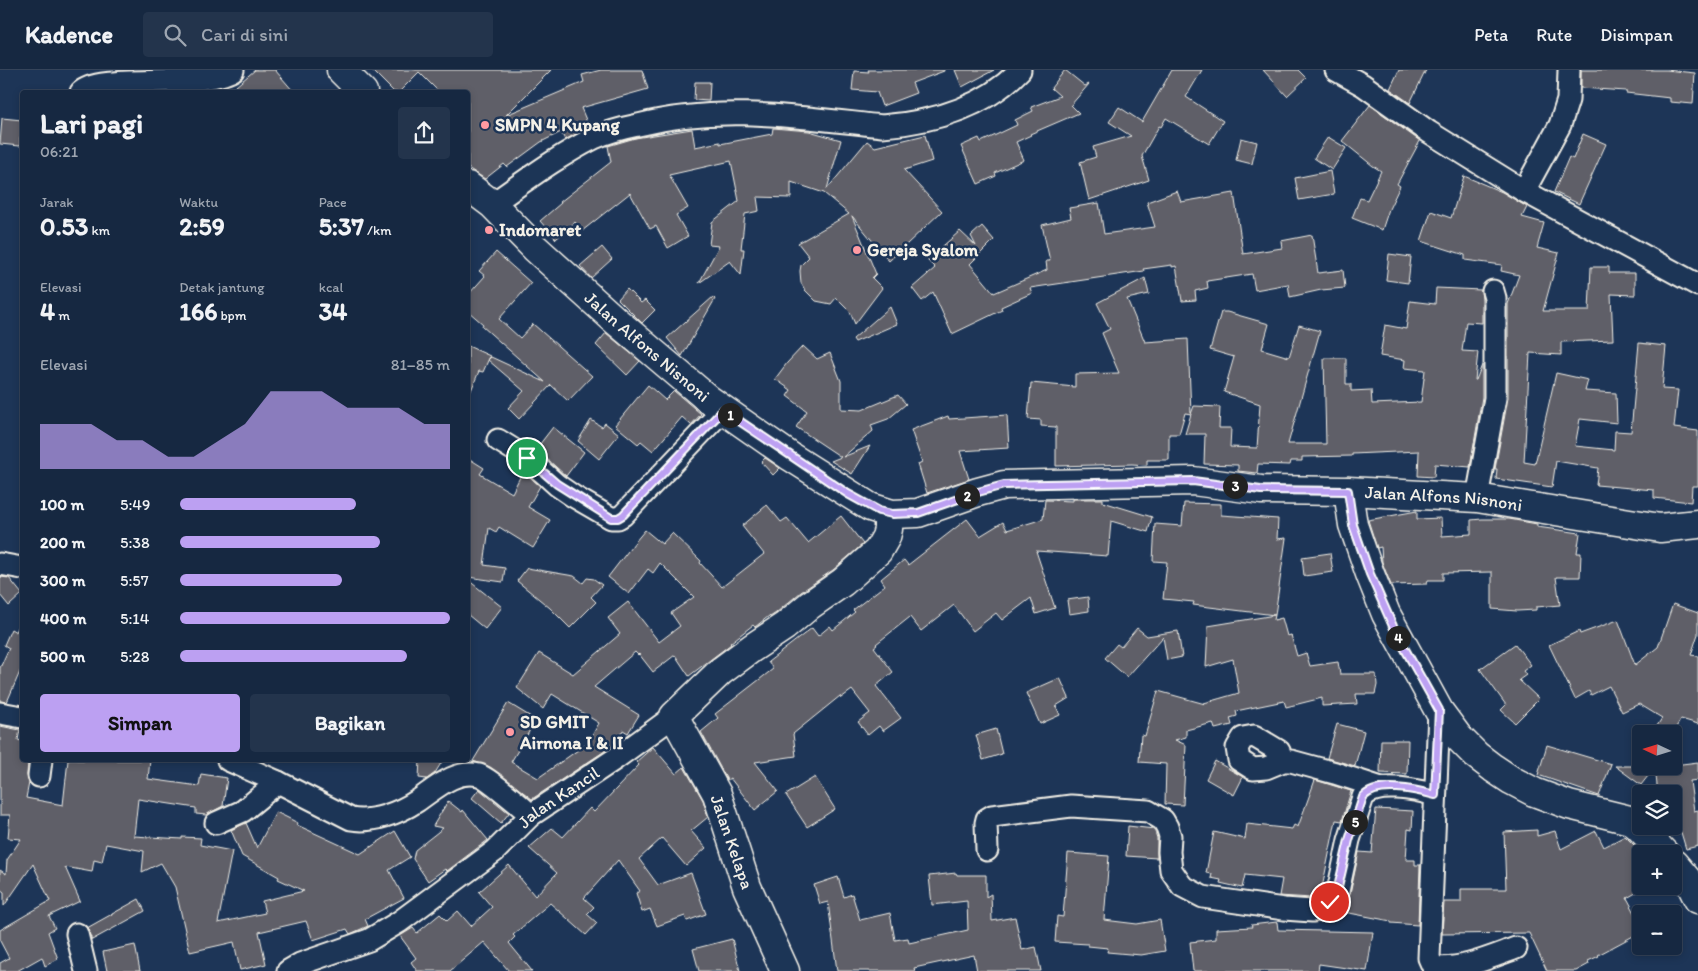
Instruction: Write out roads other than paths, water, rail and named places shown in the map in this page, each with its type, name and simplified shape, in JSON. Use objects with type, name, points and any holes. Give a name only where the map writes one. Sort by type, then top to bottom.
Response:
[{"type":"main road","points":[[341,70],[361,90]]},
{"type":"main road","name":"Jalan Alfons Nisnoni","points":[[470,188],[492,204],[535,248],[616,321],[723,410],[848,494],[870,507],[886,512],[906,515],[918,513],[1004,485],[1193,481],[1261,490],[1348,491],[1477,498],[1660,528],[1698,524]]},
{"type":"main road","points":[[1348,491],[1353,525],[1370,574],[1396,633],[1439,710],[1459,738],[1476,755],[1511,780],[1534,792],[1569,805],[1630,820],[1656,845]]},
{"type":"main road","name":"Jalan Kancil","points":[[674,716],[721,671],[843,582],[878,551],[883,544],[888,529],[886,512]]},
{"type":"main road","name":"Jalan Kelapa","points":[[674,716],[717,794],[747,887],[785,971]]},
{"type":"main road","points":[[1682,874],[1690,883],[1698,899]]},
{"type":"street","points":[[85,90],[96,84],[166,82],[191,78],[204,79],[226,74],[233,70]]},
{"type":"street","points":[[492,204],[556,159],[595,138],[629,127],[683,116],[751,113],[882,126],[902,124],[945,116],[965,109],[994,93],[1020,70]]},
{"type":"street","points":[[1336,70],[1363,85],[1428,132],[1524,191],[1698,285]]},
{"type":"street","points":[[1524,191],[1560,125],[1568,100],[1569,70]]},
{"type":"street","points":[[1477,498],[1494,398],[1495,306],[1493,291]]},
{"type":"street","points":[[498,440],[527,458],[573,496],[611,518],[615,518],[623,515],[723,410]]},
{"type":"street","points":[[0,564],[20,568]]},
{"type":"street","points":[[1439,710],[1429,958],[1433,967],[1442,970],[1470,966],[1516,948]]},
{"type":"street","points":[[0,713],[20,717]]},
{"type":"street","name":"Jalan Kancil","points":[[288,971],[300,964],[369,940],[399,922],[494,851],[531,815],[615,759],[674,716]]},
{"type":"street","points":[[1283,761],[1291,761],[1326,770],[1380,788],[1420,791],[1435,795]]},
{"type":"street","points":[[233,762],[278,782],[351,819],[371,820],[390,814],[414,803],[446,781],[456,776],[469,774],[480,775],[531,815]]},
{"type":"street","points":[[454,762],[469,774]]},
{"type":"street","points":[[216,823],[243,811],[278,782]]},
{"type":"street","points":[[987,850],[986,823],[987,819],[992,816],[1071,806],[1142,809],[1157,815],[1167,826],[1170,836],[1171,870],[1182,886],[1204,897],[1284,909],[1320,910],[1335,899],[1349,840],[1363,797],[1368,792],[1380,788]]},
{"type":"street","points":[[78,934],[86,971]]},
{"type":"place","name":"SMPN 4 Kupang","points":[[485,125]]},
{"type":"place","name":"Indomaret","points":[[489,230]]},
{"type":"place","name":"Gereja Syalom","points":[[857,250]]},
{"type":"place","name":"SD GMIT Airnona I & II","points":[[510,732]]}]
